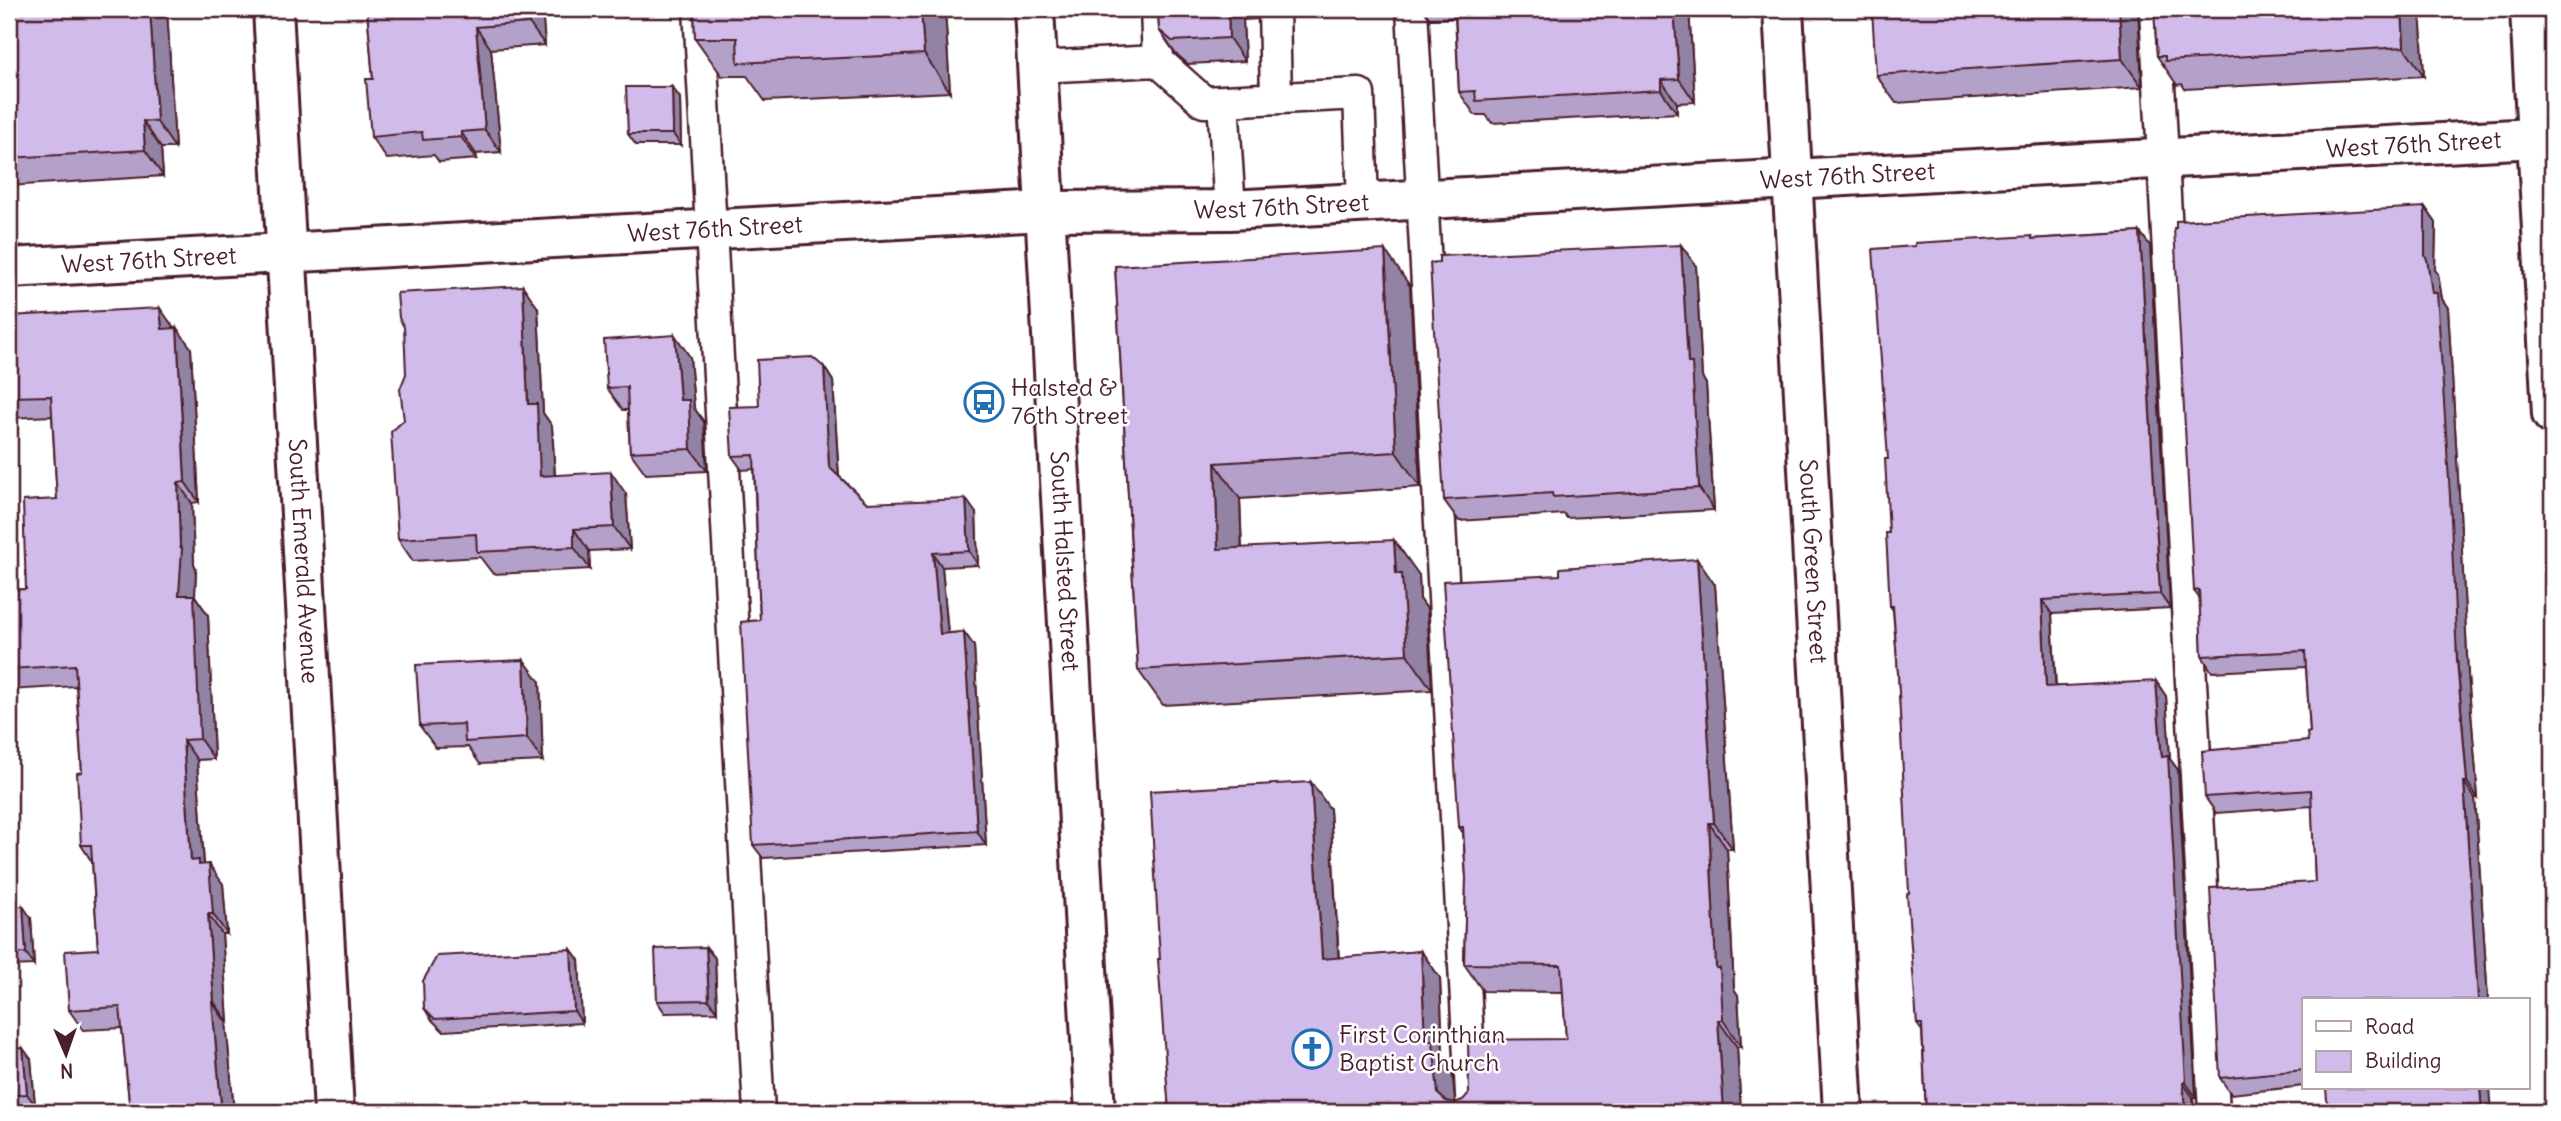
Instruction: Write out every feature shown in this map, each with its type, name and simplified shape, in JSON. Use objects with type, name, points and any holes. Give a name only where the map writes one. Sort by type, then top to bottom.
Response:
[{"type":"street","name":"South Emerald Avenue","points":[[273,9],[334,1112]]},
{"type":"street","name":"South Halsted Street","points":[[1034,9],[1095,1112]]},
{"type":"street","name":"South Green Street","points":[[1783,9],[1843,1112]]},
{"type":"street","points":[[2530,9],[2545,137],[2552,414]]},
{"type":"street","name":"West 76th Street","points":[[9,268],[1044,211],[1230,210],[2545,137]]},
{"type":"lane","points":[[699,9],[759,1112]]},
{"type":"lane","points":[[1156,9],[1158,61]]},
{"type":"lane","points":[[1274,9],[1276,98]]},
{"type":"lane","points":[[1412,9],[1472,1112]]},
{"type":"lane","points":[[2155,9],[2214,1112]]},
{"type":"lane","points":[[1037,67],[1158,61],[1203,102],[1359,94],[1363,203]]},
{"type":"lane","points":[[1223,101],[1230,210]]},
{"type":"building","points":[[9,9],[150,9],[157,122],[143,121],[145,150],[9,158]]},
{"type":"building","points":[[367,9],[528,9],[529,23],[476,27],[485,130],[461,132],[461,137],[423,140],[422,132],[371,137],[366,79],[373,79]]},
{"type":"building","points":[[694,9],[921,9],[924,54],[738,63],[737,38],[695,38]]},
{"type":"building","points":[[1158,9],[1228,9],[1229,38],[1172,41],[1159,30]]},
{"type":"building","points":[[1455,9],[1674,9],[1679,79],[1661,80],[1661,90],[1476,101],[1475,91],[1459,92]]},
{"type":"building","points":[[1872,9],[2119,9],[2122,59],[1876,75]]},
{"type":"building","points":[[2154,9],[2402,9],[2404,47],[2165,61],[2165,56],[2157,56]]},
{"type":"building","points":[[626,87],[672,87],[673,134],[628,134]]},
{"type":"building","points":[[2425,207],[2425,256],[2432,293],[2437,293],[2478,998],[2302,998],[2302,1070],[2220,1078],[2210,888],[2315,882],[2311,790],[2205,797],[2202,751],[2308,741],[2307,733],[2310,732],[2305,651],[2202,656],[2199,590],[2194,591],[2174,228],[2176,221]]},
{"type":"building","points":[[2140,232],[2160,594],[2042,600],[2046,687],[2156,681],[2162,757],[2168,756],[2186,1083],[2183,1083],[2185,1112],[1926,1112],[1922,1024],[1917,1024],[1907,894],[1898,673],[1893,606],[1890,606],[1886,533],[1889,533],[1885,459],[1888,459],[1873,249],[1915,246],[1915,243]]},
{"type":"building","points":[[1681,245],[1688,363],[1692,363],[1699,488],[1553,497],[1552,493],[1444,500],[1430,263],[1439,262],[1439,256]]},
{"type":"building","points":[[1385,250],[1396,452],[1215,463],[1218,549],[1394,540],[1396,574],[1402,574],[1407,654],[1138,670],[1115,266]]},
{"type":"building","points":[[523,286],[528,404],[537,404],[540,476],[611,472],[614,527],[574,529],[574,547],[477,552],[476,534],[398,539],[391,432],[404,420],[400,389],[406,374],[404,327],[399,318],[397,293]]},
{"type":"building","points":[[160,308],[162,329],[177,328],[185,482],[178,483],[182,548],[179,595],[194,595],[200,739],[183,740],[191,861],[199,860],[199,865],[209,864],[213,914],[208,914],[212,1002],[221,1105],[157,1111],[159,1112],[130,1112],[120,1007],[69,1010],[65,951],[98,949],[91,845],[81,845],[77,773],[82,772],[75,665],[9,669],[9,590],[26,589],[23,501],[57,499],[51,396],[9,397],[9,316]]},
{"type":"building","points":[[675,335],[680,400],[689,400],[691,449],[630,452],[627,387],[607,388],[604,340]]},
{"type":"building","points":[[812,357],[824,367],[829,467],[867,503],[966,499],[969,551],[933,553],[940,634],[964,632],[977,831],[753,845],[741,622],[760,620],[754,455],[732,456],[729,407],[759,406],[757,360]]},
{"type":"building","points":[[1697,559],[1714,823],[1709,823],[1716,968],[1720,968],[1723,1020],[1718,1020],[1724,1112],[1169,1112],[1150,791],[1311,782],[1322,959],[1421,951],[1425,1041],[1433,1041],[1438,1094],[1446,1101],[1455,1103],[1463,1100],[1469,1093],[1468,1040],[1566,1039],[1561,965],[1464,964],[1466,878],[1463,827],[1459,827],[1443,581],[1560,575],[1560,568]]},
{"type":"building","points":[[524,660],[527,738],[465,742],[464,724],[420,726],[416,665]]},
{"type":"building","points":[[23,906],[26,953],[9,954],[9,907]]},
{"type":"building","points":[[706,947],[709,1000],[657,1001],[655,949]]},
{"type":"building","points":[[571,949],[574,1011],[435,1019],[424,1008],[423,981],[437,956]]},
{"type":"building","points":[[23,1048],[27,1094],[9,1095],[9,1049]]},
{"type":"building","points":[[2326,1090],[2480,1090],[2482,1112],[2328,1112]]},
{"type":"place","name":"Halsted & 76th Street","points":[[984,402]]},
{"type":"place","name":"First Corinthian Baptist Church","points":[[1312,1049]]}]
